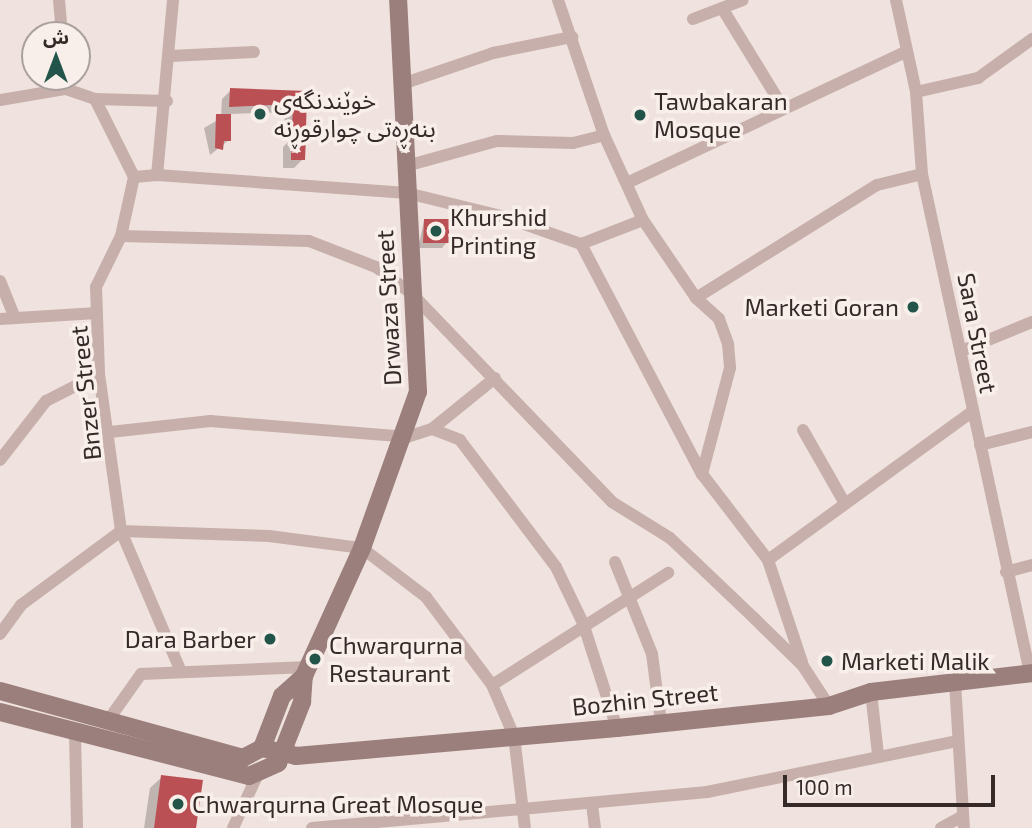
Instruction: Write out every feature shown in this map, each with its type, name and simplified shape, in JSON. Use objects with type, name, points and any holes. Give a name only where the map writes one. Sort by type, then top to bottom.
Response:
[{"type":"street","points":[[59,0],[61,21]]},
{"type":"street","points":[[157,175],[167,101],[173,0]]},
{"type":"street","name":"Drwaza Street","points":[[257,776],[282,755],[302,702],[306,672],[362,548],[407,436],[418,393],[398,0]]},
{"type":"street","points":[[558,0],[604,135],[643,220],[696,298],[719,319],[730,368],[702,474]]},
{"type":"street","points":[[693,19],[743,0]]},
{"type":"street","name":"Sara Street","points":[[896,0],[905,52],[916,92],[922,174],[964,350],[972,412],[1006,572],[1031,673]]},
{"type":"street","points":[[722,8],[782,106]]},
{"type":"street","points":[[402,84],[493,53],[572,37]]},
{"type":"street","points":[[916,92],[978,78],[1032,39]]},
{"type":"street","points":[[170,55],[254,52]]},
{"type":"street","points":[[627,183],[782,106],[905,52]]},
{"type":"street","points":[[0,100],[35,91]]},
{"type":"street","points":[[80,91],[95,99],[167,101]]},
{"type":"street","points":[[95,99],[134,177],[157,175],[407,193],[501,216],[581,244],[643,220]]},
{"type":"street","points":[[406,166],[497,141],[573,143],[604,135]]},
{"type":"street","points":[[696,298],[877,185],[922,174]]},
{"type":"street","name":"Bnzer Street","points":[[134,177],[121,236],[96,287],[99,374],[110,432],[121,531],[181,672]]},
{"type":"street","points":[[121,236],[309,241],[376,267],[412,294],[612,502],[670,538],[803,666],[829,706]]},
{"type":"street","points":[[581,244],[702,474],[768,560],[803,666]]},
{"type":"street","points":[[0,281],[15,318]]},
{"type":"street","points":[[0,319],[97,313]]},
{"type":"street","points":[[964,350],[1032,322]]},
{"type":"street","points":[[0,460],[46,401],[99,374]]},
{"type":"street","points":[[110,432],[210,421],[407,436],[432,429],[495,378]]},
{"type":"street","points":[[768,560],[843,500],[972,412]]},
{"type":"street","points":[[432,429],[460,440],[523,516],[583,623],[617,728]]},
{"type":"street","points":[[803,430],[843,500]]},
{"type":"street","points":[[980,444],[1032,432]]},
{"type":"street","points":[[0,634],[21,605],[121,531],[282,537],[362,548],[426,597],[492,685],[514,736],[525,828]]},
{"type":"street","points":[[615,562],[652,654],[661,722]]},
{"type":"street","points":[[1006,572],[1032,565]]},
{"type":"street","points":[[492,685],[583,623],[668,573]]},
{"type":"street","points":[[107,722],[132,679],[181,672],[306,672]]},
{"type":"street","name":"Drwaza Street","points":[[262,748],[282,696],[306,672]]},
{"type":"street","name":"Bozhin Street","points":[[262,748],[282,755],[617,728],[829,706],[871,692],[1031,673]]},
{"type":"street","points":[[941,828],[964,822],[955,682]]},
{"type":"street","points":[[0,691],[236,757],[262,748]]},
{"type":"street","points":[[871,692],[878,754]]},
{"type":"street","points":[[0,712],[257,776],[233,828]]},
{"type":"street","points":[[75,732],[77,828]]},
{"type":"street","points":[[312,828],[523,811],[707,792],[878,754],[958,741]]},
{"type":"street","points":[[592,804],[595,828]]},
{"type":"building","points":[[230,88],[307,91],[306,129],[292,128],[293,104],[229,107]]},
{"type":"building","points":[[216,114],[231,114],[231,141],[224,141],[223,150],[215,148]]},
{"type":"building","points":[[291,136],[306,137],[305,160],[291,160]]},
{"type":"building","name":"Khurshid Printing","points":[[424,219],[449,219],[449,243],[423,243]]},
{"type":"building","name":"Chwarqurna Great Mosque","points":[[161,775],[203,780],[196,828],[154,828]]},
{"type":"place","name":"خوێندنگەی بنەڕەتی چوارقوڕنە","points":[[260,114]]},
{"type":"place","name":"Tawbakaran Mosque","points":[[640,115]]},
{"type":"place","name":"Khurshid Printing","points":[[436,231]]},
{"type":"place","name":"Marketi Goran","points":[[913,307]]},
{"type":"place","name":"Dara Barber","points":[[270,639]]},
{"type":"place","name":"Chwarqurna Restaurant","points":[[315,659]]},
{"type":"place","name":"Marketi Malik","points":[[827,661]]},
{"type":"place","name":"Chwarqurna Great Mosque","points":[[178,804]]}]
